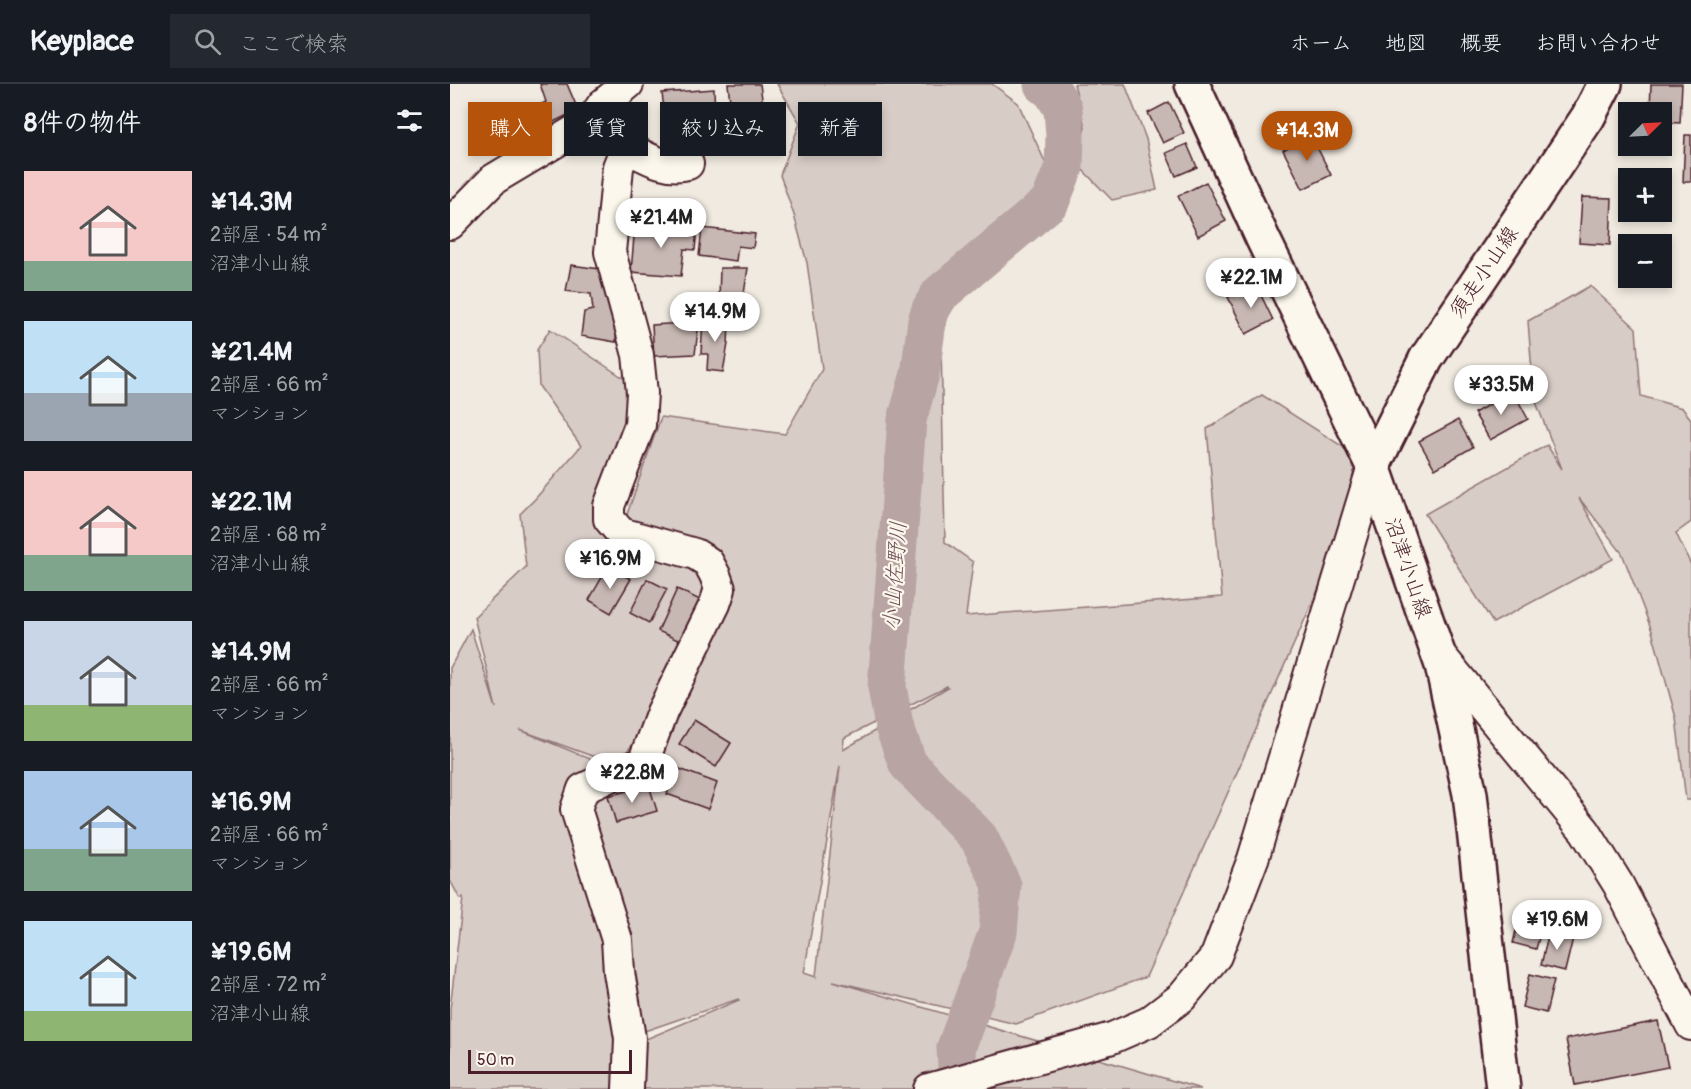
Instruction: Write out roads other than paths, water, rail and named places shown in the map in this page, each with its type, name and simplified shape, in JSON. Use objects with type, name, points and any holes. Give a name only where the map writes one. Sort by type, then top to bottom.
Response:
[{"type":"main road","name":"沼津小山線","points":[[1192,84],[1268,250],[1373,466],[1437,651],[1449,692],[1470,794],[1503,1089]]},
{"type":"main road","name":"須走小山線","points":[[1373,466],[1426,359],[1588,117],[1605,84]]},
{"type":"street","points":[[606,102],[628,84]]},
{"type":"street","points":[[450,224],[494,179],[564,137]]},
{"type":"street","points":[[622,156],[618,167],[610,252],[638,355],[642,393],[640,425],[609,506],[609,519],[621,533],[695,554],[708,562],[720,589],[715,604],[662,712],[642,764],[623,770],[583,789],[576,809],[616,940],[630,1038],[628,1089]]},
{"type":"street","points":[[644,156],[676,167],[688,164]]},
{"type":"street","points":[[929,1089],[1112,1038],[1149,1022],[1182,997],[1216,956],[1253,859],[1373,466]]},
{"type":"street","points":[[1437,651],[1585,831],[1618,884],[1691,1025]]},
{"type":"waterway","name":"小山佐野川","points":[[958,1089],[956,1048],[998,932],[1002,885],[979,838],[908,764],[894,726],[887,687],[907,420],[920,374],[927,321],[940,294],[1050,202],[1064,167],[1065,135],[1063,109],[1053,92],[1043,84]]}]
